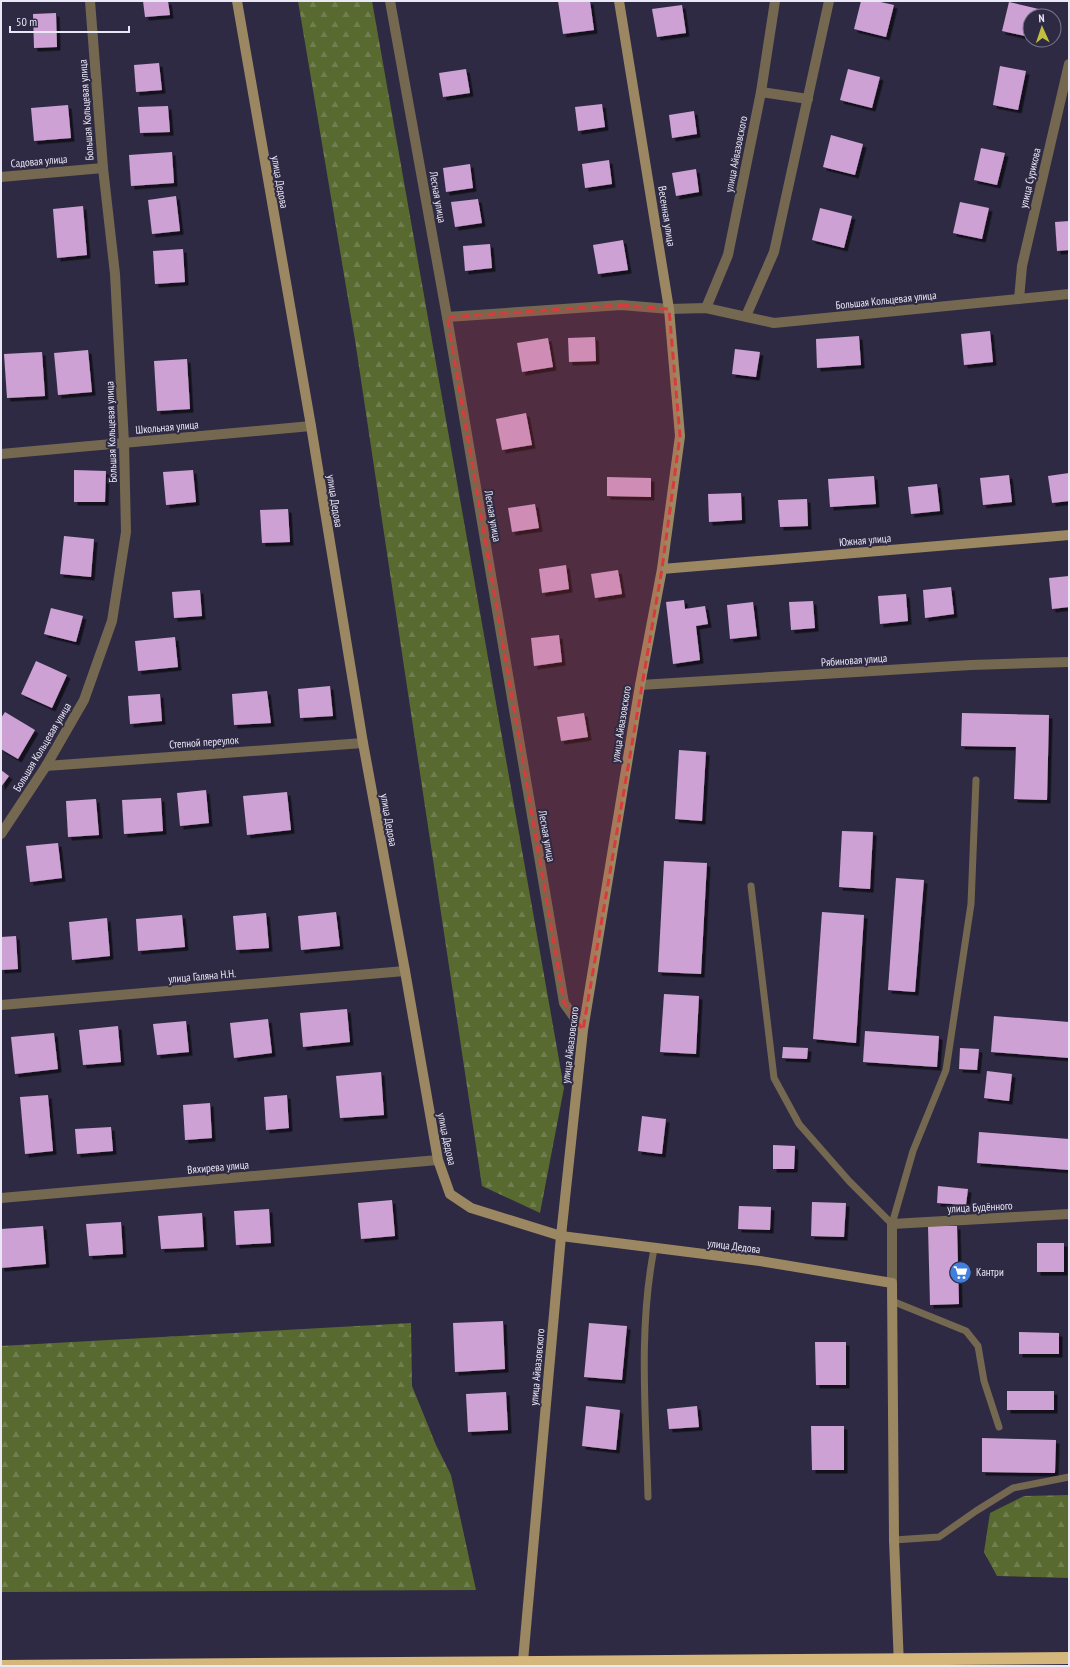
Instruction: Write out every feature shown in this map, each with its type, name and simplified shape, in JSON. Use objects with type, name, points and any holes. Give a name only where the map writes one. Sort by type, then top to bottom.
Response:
[{"type":"highway","points":[[1,1666],[524,1662],[899,1662],[1069,1658]]},
{"type":"street","name":"Большая Кольцевая улица","points":[[1,834],[46,766],[84,700],[112,622],[126,532],[124,443],[115,274],[103,168],[90,1]]},
{"type":"street","name":"улица Дедова","points":[[237,1],[311,426],[363,743],[438,1160],[450,1194],[471,1208],[561,1236],[654,1249],[760,1261],[892,1283]]},
{"type":"street","name":"Лесная улица","points":[[390,1],[447,317],[564,1003],[583,1030]]},
{"type":"street","name":"Весенная улица","points":[[619,1],[669,309],[680,436]]},
{"type":"street","name":"улица Айвазовского","points":[[706,308],[728,255],[761,92],[775,1]]},
{"type":"street","points":[[746,316],[774,252],[829,1]]},
{"type":"street","name":"улица Сурикова","points":[[1019,299],[1022,266],[1069,64]]},
{"type":"street","points":[[761,92],[808,99]]},
{"type":"street","name":"Садовая улица","points":[[1,176],[103,168]]},
{"type":"street","name":"Большая Кольцевая улица","points":[[447,317],[621,305],[669,309],[706,308],[774,323],[1069,294]]},
{"type":"street","name":"Школьная улица","points":[[1,454],[311,426]]},
{"type":"street","name":"улица Айвазовского","points":[[524,1662],[561,1236],[583,1030],[640,685],[662,569],[680,436]]},
{"type":"street","name":"Южная улица","points":[[662,569],[1069,534]]},
{"type":"street","name":"Рябиновая улица","points":[[640,685],[972,665],[1069,662]]},
{"type":"street","name":"Степной переулок","points":[[46,766],[363,743]]},
{"type":"street","name":"улица Галяна Н.Н.","points":[[1,1006],[405,971]]},
{"type":"street","name":"Вяхирева улица","points":[[1,1198],[438,1160]]},
{"type":"street","name":"улица Будённого","points":[[892,1224],[1069,1214]]},
{"type":"street","points":[[892,1224],[894,1540],[899,1662]]},
{"type":"lane","points":[[751,886],[774,1078],[798,1124],[848,1181],[892,1224],[913,1151],[946,1070],[971,904],[976,780]]},
{"type":"lane","points":[[648,1497],[644,1336],[654,1249]]},
{"type":"lane","points":[[892,1301],[966,1330],[978,1346],[984,1381],[999,1427]]},
{"type":"lane","points":[[894,1540],[939,1537],[976,1511],[1014,1488],[1069,1477]]},
{"type":"highlighted area","points":[[621,305],[669,309],[680,436],[662,569],[583,1030],[564,1003],[447,317]]},
{"type":"green space","points":[[298,1],[372,1],[564,1088],[540,1213],[482,1186],[355,340]]},
{"type":"green space","points":[[411,1323],[412,1386],[436,1445],[451,1475],[476,1590],[1,1592],[1,1346]]},
{"type":"green space","points":[[1069,1495],[1069,1578],[997,1576],[984,1552],[990,1513],[1024,1496]]},
{"type":"building","points":[[143,1],[168,1],[170,15],[145,17]]},
{"type":"building","points":[[558,1],[590,1],[594,30],[563,34]]},
{"type":"building","points":[[861,1],[876,1],[894,5],[886,37],[854,29]]},
{"type":"building","points":[[1009,2],[1034,8],[1022,8],[1022,35],[1002,31]]},
{"type":"building","points":[[682,5],[686,33],[657,37],[652,9]]},
{"type":"building","points":[[56,13],[57,47],[34,48],[33,14]]},
{"type":"building","points":[[159,63],[162,90],[136,92],[134,65]]},
{"type":"building","points":[[1000,66],[1026,71],[1018,110],[993,105]]},
{"type":"building","points":[[466,69],[470,93],[443,97],[439,73]]},
{"type":"building","points":[[848,69],[880,77],[872,108],[840,100]]},
{"type":"building","points":[[602,104],[605,127],[578,131],[575,107]]},
{"type":"building","points":[[68,105],[71,138],[34,141],[31,108]]},
{"type":"building","points":[[168,106],[170,132],[140,133],[138,107]]},
{"type":"building","points":[[694,111],[697,134],[672,138],[669,115]]},
{"type":"building","points":[[831,135],[863,144],[855,175],[823,167]]},
{"type":"building","points":[[981,148],[1005,153],[997,185],[974,180]]},
{"type":"building","points":[[172,152],[174,183],[131,186],[129,155]]},
{"type":"building","points":[[609,160],[612,184],[585,188],[582,164]]},
{"type":"building","points":[[470,164],[473,188],[446,192],[443,168]]},
{"type":"building","points":[[696,169],[699,192],[676,196],[672,173]]},
{"type":"building","points":[[176,196],[180,231],[152,234],[148,200]]},
{"type":"building","points":[[478,199],[482,223],[455,227],[451,202]]},
{"type":"building","points":[[960,202],[989,208],[982,239],[953,233]]},
{"type":"building","points":[[83,206],[87,255],[57,258],[53,209]]},
{"type":"building","points":[[820,208],[852,216],[844,248],[812,240]]},
{"type":"building","points":[[1069,221],[1069,250],[1057,251],[1055,222]]},
{"type":"building","points":[[623,240],[628,270],[598,274],[593,245]]},
{"type":"building","points":[[490,244],[492,268],[465,271],[463,246]]},
{"type":"building","points":[[183,249],[185,282],[155,284],[153,251]]},
{"type":"building","points":[[990,331],[993,362],[964,365],[961,334]]},
{"type":"building","points":[[859,336],[861,365],[817,368],[816,339]]},
{"type":"building","points":[[595,337],[596,361],[569,362],[568,338]]},
{"type":"building","points":[[548,338],[553,367],[522,372],[517,343]]},
{"type":"building","points":[[735,349],[760,352],[756,377],[732,374]]},
{"type":"building","points":[[88,350],[92,392],[58,395],[54,353]]},
{"type":"building","points":[[42,352],[45,396],[7,398],[4,354]]},
{"type":"building","points":[[187,359],[190,409],[157,411],[154,361]]},
{"type":"building","points":[[526,413],[532,445],[502,450],[496,419]]},
{"type":"building","points":[[74,470],[106,471],[105,502],[74,502]]},
{"type":"building","points":[[193,470],[196,502],[166,505],[163,472]]},
{"type":"building","points":[[1069,473],[1069,501],[1052,503],[1048,476]]},
{"type":"building","points":[[1009,475],[1012,502],[983,505],[980,478]]},
{"type":"building","points":[[874,476],[876,504],[830,507],[828,479]]},
{"type":"building","points":[[607,477],[651,478],[651,497],[607,496]]},
{"type":"building","points":[[937,484],[940,511],[911,514],[908,487]]},
{"type":"building","points":[[741,493],[742,520],[709,522],[708,494]]},
{"type":"building","points":[[807,499],[808,526],[780,527],[778,500]]},
{"type":"building","points":[[535,504],[539,528],[512,532],[508,508]]},
{"type":"building","points":[[288,509],[290,542],[262,543],[260,510]]},
{"type":"building","points":[[64,536],[94,539],[91,577],[60,574]]},
{"type":"building","points":[[566,565],[569,589],[542,593],[539,569]]},
{"type":"building","points":[[618,570],[622,594],[595,598],[591,574]]},
{"type":"building","points":[[1069,576],[1069,607],[1052,609],[1049,578]]},
{"type":"building","points":[[951,587],[954,614],[925,618],[923,590]]},
{"type":"building","points":[[200,590],[202,616],[174,618],[172,592]]},
{"type":"building","points":[[906,594],[908,621],[880,624],[878,596]]},
{"type":"building","points":[[684,600],[685,609],[705,606],[708,624],[696,626],[700,660],[673,664],[666,602]]},
{"type":"building","points":[[813,601],[815,628],[791,630],[789,602]]},
{"type":"building","points":[[753,602],[757,636],[730,639],[727,605]]},
{"type":"building","points":[[51,608],[83,616],[76,642],[44,634]]},
{"type":"building","points":[[559,635],[562,662],[534,666],[531,638]]},
{"type":"building","points":[[175,637],[178,667],[138,671],[135,641]]},
{"type":"building","points":[[36,661],[67,675],[52,708],[21,694]]},
{"type":"building","points":[[330,686],[333,716],[300,718],[298,689]]},
{"type":"building","points":[[267,691],[271,723],[234,725],[232,694]]},
{"type":"building","points":[[160,694],[162,721],[130,724],[128,696]]},
{"type":"building","points":[[5,712],[35,730],[18,759],[1,749],[1,718]]},
{"type":"building","points":[[584,713],[588,737],[561,741],[557,717]]},
{"type":"building","points":[[962,713],[1049,715],[1047,800],[1014,799],[1016,747],[961,746]]},
{"type":"building","points":[[679,750],[706,752],[702,821],[675,819]]},
{"type":"building","points":[[1,770],[9,776],[1,787]]},
{"type":"building","points":[[206,790],[209,823],[180,826],[177,793]]},
{"type":"building","points":[[287,792],[291,830],[247,835],[243,796]]},
{"type":"building","points":[[161,798],[163,831],[124,834],[122,800]]},
{"type":"building","points":[[96,799],[99,835],[68,837],[66,801]]},
{"type":"building","points":[[842,831],[873,832],[870,889],[839,887]]},
{"type":"building","points":[[58,843],[62,878],[30,882],[26,846]]},
{"type":"building","points":[[664,861],[707,863],[701,974],[658,972]]},
{"type":"building","points":[[896,878],[924,880],[915,992],[888,990]]},
{"type":"building","points":[[336,912],[340,946],[301,950],[298,916]]},
{"type":"building","points":[[822,912],[864,915],[856,1043],[813,1039]]},
{"type":"building","points":[[266,913],[269,948],[236,950],[233,916]]},
{"type":"building","points":[[182,915],[185,947],[138,951],[136,919]]},
{"type":"building","points":[[107,918],[110,956],[72,960],[69,922]]},
{"type":"building","points":[[16,936],[18,969],[1,970],[1,937]]},
{"type":"building","points":[[664,994],[699,996],[696,1054],[660,1052]]},
{"type":"building","points":[[347,1009],[350,1042],[303,1047],[300,1013]]},
{"type":"building","points":[[994,1016],[1069,1022],[1069,1058],[991,1052]]},
{"type":"building","points":[[268,1019],[272,1053],[234,1058],[230,1023]]},
{"type":"building","points":[[186,1021],[189,1052],[157,1055],[153,1024]]},
{"type":"building","points":[[118,1026],[121,1062],[83,1065],[79,1030]]},
{"type":"building","points":[[865,1031],[939,1036],[937,1067],[863,1062]]},
{"type":"building","points":[[54,1033],[58,1069],[15,1074],[11,1037]]},
{"type":"building","points":[[783,1047],[808,1048],[807,1059],[782,1058]]},
{"type":"building","points":[[960,1048],[979,1049],[977,1070],[959,1069]]},
{"type":"building","points":[[987,1071],[1012,1074],[1009,1101],[984,1098]]},
{"type":"building","points":[[381,1072],[384,1115],[340,1118],[336,1076]]},
{"type":"building","points":[[48,1095],[53,1151],[25,1154],[20,1097]]},
{"type":"building","points":[[287,1095],[289,1128],[266,1130],[264,1097]]},
{"type":"building","points":[[210,1103],[212,1138],[185,1140],[183,1105]]},
{"type":"building","points":[[642,1116],[666,1119],[662,1154],[638,1151]]},
{"type":"building","points":[[111,1127],[113,1151],[77,1154],[75,1129]]},
{"type":"building","points":[[979,1132],[1069,1139],[1069,1170],[977,1163]]},
{"type":"building","points":[[773,1145],[795,1146],[794,1169],[773,1169]]},
{"type":"building","points":[[938,1186],[968,1189],[966,1205],[937,1203]]},
{"type":"building","points":[[392,1200],[395,1236],[361,1239],[358,1203]]},
{"type":"building","points":[[812,1202],[846,1203],[844,1237],[811,1236]]},
{"type":"building","points":[[739,1206],[771,1207],[770,1230],[738,1229]]},
{"type":"building","points":[[269,1209],[271,1243],[236,1245],[234,1211]]},
{"type":"building","points":[[202,1213],[204,1247],[161,1249],[158,1216]]},
{"type":"building","points":[[121,1222],[123,1254],[89,1256],[86,1224]]},
{"type":"building","points":[[43,1226],[46,1264],[1,1268],[1,1229]]},
{"type":"building","points":[[928,1226],[957,1226],[959,1304],[930,1305]]},
{"type":"building","points":[[1037,1243],[1064,1243],[1064,1272],[1037,1272]]},
{"type":"building","points":[[503,1321],[505,1369],[455,1372],[453,1323]]},
{"type":"building","points":[[589,1323],[627,1326],[622,1380],[584,1377]]},
{"type":"building","points":[[1019,1332],[1059,1333],[1059,1354],[1019,1354]]},
{"type":"building","points":[[815,1342],[846,1342],[846,1385],[816,1385]]},
{"type":"building","points":[[1007,1391],[1054,1391],[1054,1410],[1007,1410]]},
{"type":"building","points":[[506,1392],[508,1430],[468,1432],[466,1394]]},
{"type":"building","points":[[586,1406],[620,1410],[616,1450],[582,1446]]},
{"type":"building","points":[[697,1406],[699,1427],[669,1429],[667,1409]]},
{"type":"building","points":[[811,1426],[844,1426],[844,1470],[812,1470]]},
{"type":"building","points":[[982,1438],[1056,1440],[1055,1473],[982,1472]]},
{"type":"place","name":"Кантри","points":[[960,1272]]}]
